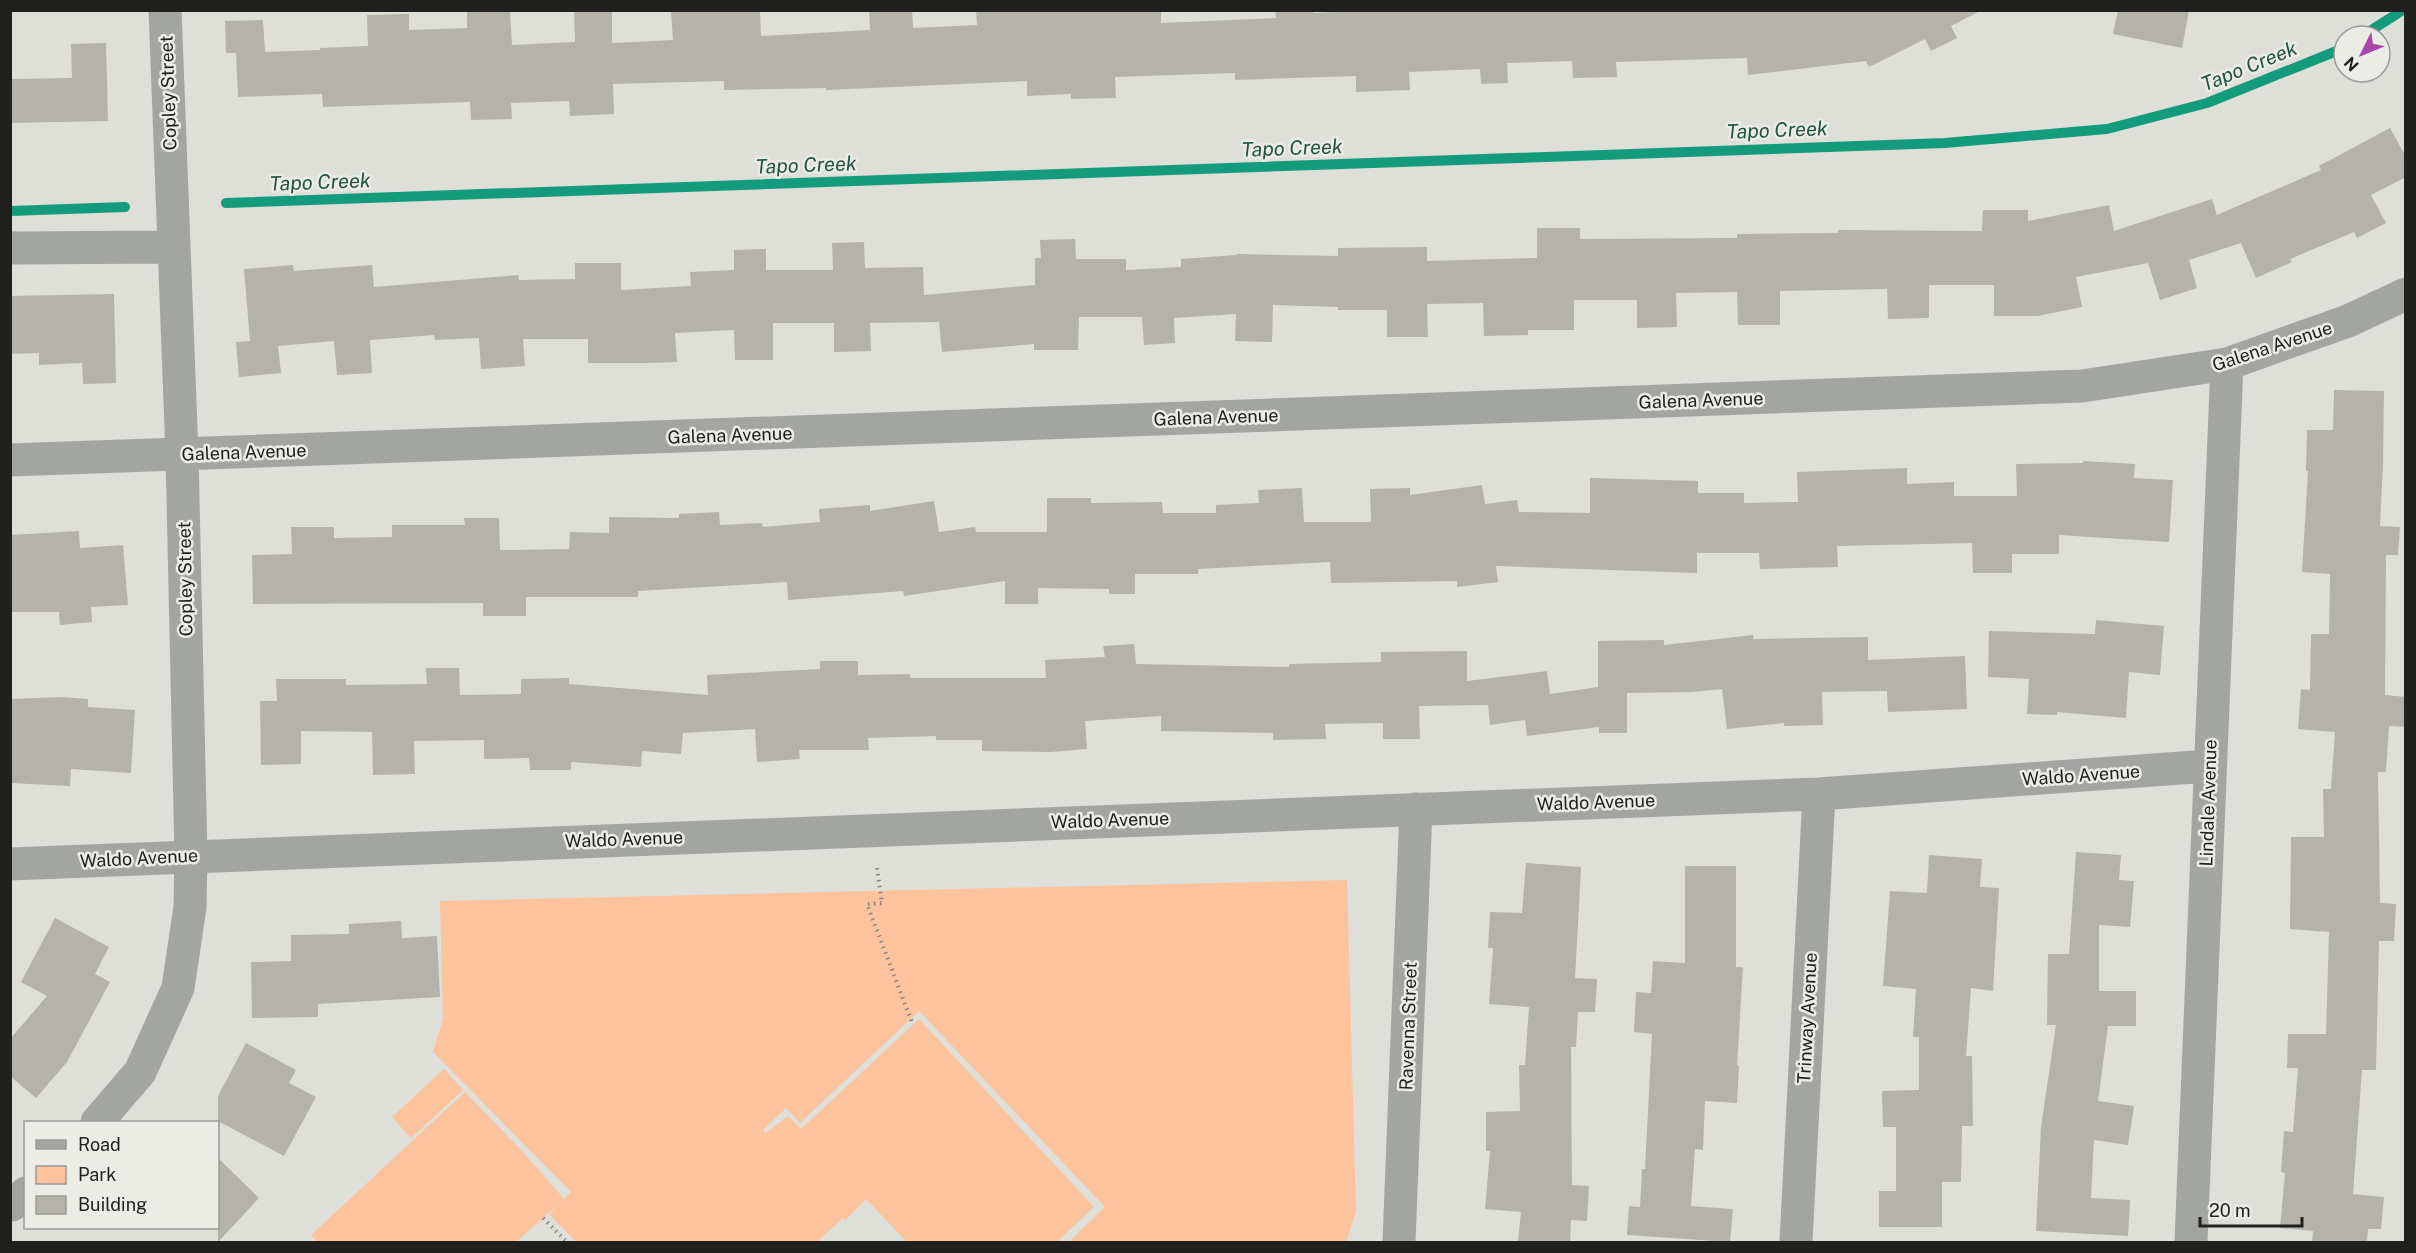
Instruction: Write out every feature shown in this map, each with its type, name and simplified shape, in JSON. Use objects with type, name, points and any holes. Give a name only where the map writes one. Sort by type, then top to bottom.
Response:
[{"type":"street","name":"Copley Street","points":[[99,1121],[140,1071],[178,988],[190,907],[191,856],[182,454],[165,10]]},
{"type":"street","points":[[10,248],[173,247]]},
{"type":"street","name":"Galena Avenue","points":[[10,460],[2082,386],[2227,364],[2348,321],[2406,294]]},
{"type":"street","name":"Lindale Avenue","points":[[2191,1242],[2227,364]]},
{"type":"street","name":"Waldo Avenue","points":[[10,864],[1819,794],[2209,766]]},
{"type":"street","name":"Trinway Avenue","points":[[1796,1242],[1819,794]]},
{"type":"street","name":"Ravenna Street","points":[[1399,1242],[1416,809]]},
{"type":"path","points":[[877,868],[882,903],[867,904],[913,1025]]},
{"type":"path","points":[[543,1218],[567,1242]]},
{"type":"green space","points":[[1347,880],[1356,1211],[1346,1242],[1069,1242],[1105,1207],[919,1011],[800,1123],[786,1108],[763,1130],[766,1133],[788,1116],[801,1129],[919,1019],[1094,1207],[1057,1242],[907,1242],[866,1199],[846,1220],[843,1218],[817,1242],[576,1242],[549,1214],[571,1192],[433,1052],[443,1019],[440,901]]},
{"type":"green space","points":[[444,1069],[463,1090],[411,1138],[392,1117]]},
{"type":"green space","points":[[465,1092],[523,1152],[564,1199],[516,1242],[317,1242],[311,1235]]},
{"type":"building","points":[[574,10],[612,10],[612,43],[673,40],[671,10],[760,10],[761,36],[870,30],[869,10],[912,10],[913,28],[977,25],[976,10],[1161,10],[1161,23],[1276,18],[1275,10],[1314,10],[1314,13],[1372,10],[1982,10],[1951,26],[1957,38],[1931,51],[1925,39],[1869,67],[1866,61],[1748,75],[1747,58],[1616,62],[1617,77],[1573,78],[1572,61],[1507,63],[1508,83],[1481,84],[1480,69],[1409,72],[1410,90],[1356,92],[1356,76],[1235,80],[1235,73],[1115,77],[1116,98],[1071,99],[1071,94],[1027,96],[1027,81],[826,90],[826,88],[724,90],[724,81],[613,84],[614,114],[570,116],[569,101],[511,103],[512,119],[471,120],[470,102],[323,107],[322,94],[238,97],[236,53],[226,53],[225,21],[263,20],[265,52],[320,50],[320,48],[368,46],[367,15],[409,14],[409,30],[467,28],[467,12],[510,11],[512,45],[575,42]]},
{"type":"building","points":[[2118,10],[2189,10],[2182,48],[2113,34]]},
{"type":"building","points":[[106,43],[108,121],[10,123],[10,79],[72,78],[71,44]]},
{"type":"building","points":[[2390,128],[2406,157],[2406,177],[2371,195],[2386,223],[2357,238],[2354,232],[2290,259],[2292,262],[2256,278],[2241,243],[2189,260],[2197,288],[2160,300],[2148,263],[2076,277],[2082,307],[2038,316],[1994,316],[1994,285],[1929,285],[1929,318],[1888,319],[1887,289],[1780,291],[1780,325],[1738,325],[1737,292],[1676,293],[1677,327],[1637,328],[1637,300],[1574,300],[1574,330],[1528,330],[1528,335],[1484,336],[1483,303],[1427,304],[1428,337],[1387,337],[1387,310],[1338,310],[1338,307],[1273,305],[1272,342],[1235,341],[1236,314],[1174,318],[1175,343],[1144,345],[1142,317],[1079,317],[1078,350],[1034,350],[1034,344],[942,352],[939,322],[870,323],[871,351],[834,352],[834,323],[773,323],[773,360],[735,360],[734,330],[675,333],[677,362],[588,363],[588,339],[523,339],[525,366],[481,369],[479,338],[435,340],[434,335],[370,340],[372,373],[337,375],[334,341],[278,346],[281,373],[239,377],[236,342],[250,341],[244,269],[293,265],[294,271],[372,265],[374,287],[518,275],[519,280],[575,279],[575,263],[621,263],[621,290],[691,286],[690,272],[734,270],[734,250],[766,249],[766,270],[833,270],[832,243],[864,242],[865,268],[923,267],[924,295],[1035,285],[1035,258],[1041,258],[1040,240],[1075,239],[1076,259],[1126,259],[1126,270],[1181,267],[1181,259],[1237,254],[1338,256],[1338,248],[1427,247],[1427,261],[1537,258],[1537,228],[1580,228],[1580,239],[1737,238],[1737,234],[1839,233],[1838,230],[1982,231],[1983,210],[2028,210],[2028,221],[2109,205],[2114,231],[2212,199],[2217,215],[2321,170],[2319,166]]},
{"type":"building","points":[[114,294],[116,383],[83,384],[82,363],[39,365],[39,353],[10,354],[10,296]]},
{"type":"building","points":[[2334,390],[2384,391],[2380,526],[2400,527],[2398,555],[2386,555],[2385,695],[2406,697],[2406,727],[2389,726],[2386,772],[2378,772],[2380,903],[2396,904],[2394,941],[2379,941],[2376,1070],[2362,1070],[2353,1194],[2384,1197],[2381,1229],[2368,1229],[2367,1242],[2312,1242],[2313,1231],[2280,1228],[2285,1173],[2281,1172],[2284,1131],[2293,1132],[2298,1068],[2287,1068],[2288,1034],[2326,1034],[2329,932],[2290,929],[2291,837],[2324,837],[2323,789],[2331,789],[2335,732],[2298,729],[2301,689],[2310,690],[2311,634],[2329,634],[2330,574],[2302,572],[2308,471],[2306,471],[2307,430],[2333,430]]},
{"type":"building","points":[[2083,461],[2135,464],[2134,478],[2173,480],[2169,542],[2059,535],[2059,554],[2012,554],[2012,573],[1973,573],[1972,543],[1837,546],[1838,567],[1760,569],[1759,553],[1697,553],[1697,573],[1496,566],[1498,582],[1457,587],[1457,581],[1331,583],[1330,562],[1198,569],[1198,574],[1135,574],[1135,594],[1109,594],[1109,589],[1038,588],[1038,604],[1005,604],[1005,581],[904,596],[903,591],[788,600],[787,582],[638,591],[638,597],[526,597],[526,616],[483,616],[483,603],[253,604],[252,555],[292,554],[291,527],[334,527],[334,538],[392,537],[392,525],[465,525],[464,518],[499,518],[500,550],[569,549],[570,532],[609,533],[609,517],[679,518],[679,514],[719,512],[720,525],[762,523],[763,527],[820,522],[819,509],[870,505],[870,511],[934,501],[939,532],[975,527],[976,532],[1047,532],[1047,498],[1091,498],[1091,503],[1162,502],[1163,513],[1216,513],[1216,505],[1259,503],[1258,490],[1302,488],[1304,522],[1371,522],[1370,489],[1410,488],[1410,495],[1482,485],[1485,504],[1517,500],[1519,512],[1590,513],[1590,478],[1698,481],[1698,493],[1744,493],[1744,503],[1798,502],[1797,472],[1907,468],[1907,484],[1954,482],[1954,496],[2017,496],[2016,464],[2083,463]]},
{"type":"building","points":[[79,531],[80,548],[123,545],[128,605],[91,607],[92,622],[60,625],[59,612],[10,612],[10,535]]},
{"type":"building","points":[[2096,620],[2164,626],[2160,675],[2129,672],[2126,718],[2057,712],[2057,715],[2027,714],[2029,679],[1988,677],[1989,631],[2095,634]]},
{"type":"building","points":[[1753,635],[1753,639],[1868,637],[1868,660],[1965,656],[1967,709],[1888,712],[1887,691],[1822,692],[1823,725],[1784,726],[1784,723],[1727,729],[1722,689],[1627,693],[1627,733],[1599,733],[1599,727],[1527,736],[1525,720],[1490,725],[1488,705],[1419,706],[1420,739],[1383,739],[1383,723],[1325,724],[1326,739],[1273,740],[1273,733],[1161,731],[1161,716],[1085,721],[1087,749],[1051,752],[982,751],[982,740],[936,740],[936,736],[868,738],[869,750],[799,750],[800,759],[757,762],[755,729],[683,733],[681,754],[642,751],[641,767],[571,762],[571,770],[530,770],[529,758],[484,759],[484,740],[414,741],[415,774],[373,775],[372,732],[301,731],[301,764],[261,765],[260,701],[277,701],[276,679],[346,679],[346,685],[427,684],[426,668],[459,668],[460,695],[521,694],[521,679],[569,678],[569,684],[708,695],[707,675],[820,669],[820,661],[858,661],[858,675],[910,674],[910,678],[1046,678],[1045,660],[1105,657],[1103,646],[1134,644],[1136,664],[1289,667],[1289,664],[1381,662],[1381,652],[1467,651],[1467,681],[1547,671],[1550,694],[1598,687],[1598,641],[1664,640],[1664,645]]},
{"type":"building","points":[[62,697],[88,699],[88,707],[135,710],[131,773],[71,769],[70,786],[10,783],[10,699]]},
{"type":"building","points":[[2076,852],[2121,855],[2119,880],[2134,881],[2130,927],[2099,925],[2099,991],[2136,991],[2136,1026],[2108,1026],[2098,1101],[2134,1106],[2128,1145],[2094,1140],[2091,1198],[2130,1200],[2128,1236],[2036,1231],[2041,1127],[2056,1025],[2047,1025],[2048,954],[2069,954]]},
{"type":"building","points":[[1929,855],[1982,859],[1980,887],[1999,888],[1993,991],[1971,988],[1966,1056],[1972,1056],[1973,1126],[1962,1126],[1961,1182],[1942,1182],[1942,1227],[1879,1227],[1879,1191],[1896,1191],[1896,1127],[1883,1127],[1882,1091],[1919,1090],[1919,1037],[1913,1037],[1916,989],[1883,986],[1890,891],[1927,893]]},
{"type":"building","points":[[1526,863],[1581,867],[1575,978],[1597,979],[1595,1012],[1578,1012],[1576,1047],[1571,1047],[1572,1185],[1589,1186],[1587,1221],[1571,1220],[1570,1242],[1518,1242],[1521,1212],[1485,1209],[1490,1151],[1486,1151],[1486,1112],[1520,1111],[1519,1065],[1525,1065],[1529,1007],[1489,1004],[1493,948],[1488,948],[1490,912],[1522,913]]},
{"type":"building","points":[[1685,866],[1736,866],[1736,967],[1743,967],[1737,1103],[1705,1101],[1703,1150],[1695,1149],[1691,1206],[1733,1209],[1730,1242],[1627,1235],[1629,1206],[1640,1207],[1642,1169],[1645,1169],[1652,1034],[1634,1032],[1636,992],[1651,993],[1653,961],[1685,963]]},
{"type":"building","points":[[55,918],[109,947],[95,974],[110,982],[67,1062],[36,1098],[10,1076],[10,1039],[47,996],[21,982]]},
{"type":"building","points":[[401,921],[402,938],[437,936],[440,997],[318,1004],[318,1017],[252,1018],[251,962],[291,961],[291,935],[349,934],[349,924]]},
{"type":"building","points":[[246,1043],[296,1070],[289,1083],[316,1097],[284,1156],[218,1121],[218,1096]]},
{"type":"building","points":[[219,1159],[259,1198],[218,1242],[219,1229]]},
{"type":"waterway","name":"Tapo Creek","points":[[2381,24],[2403,10]]},
{"type":"waterway","name":"Tapo Creek","points":[[226,203],[1945,143],[2107,129],[2207,103],[2332,53]]},
{"type":"waterway","name":"Tapo Creek","points":[[10,211],[125,207]]}]
